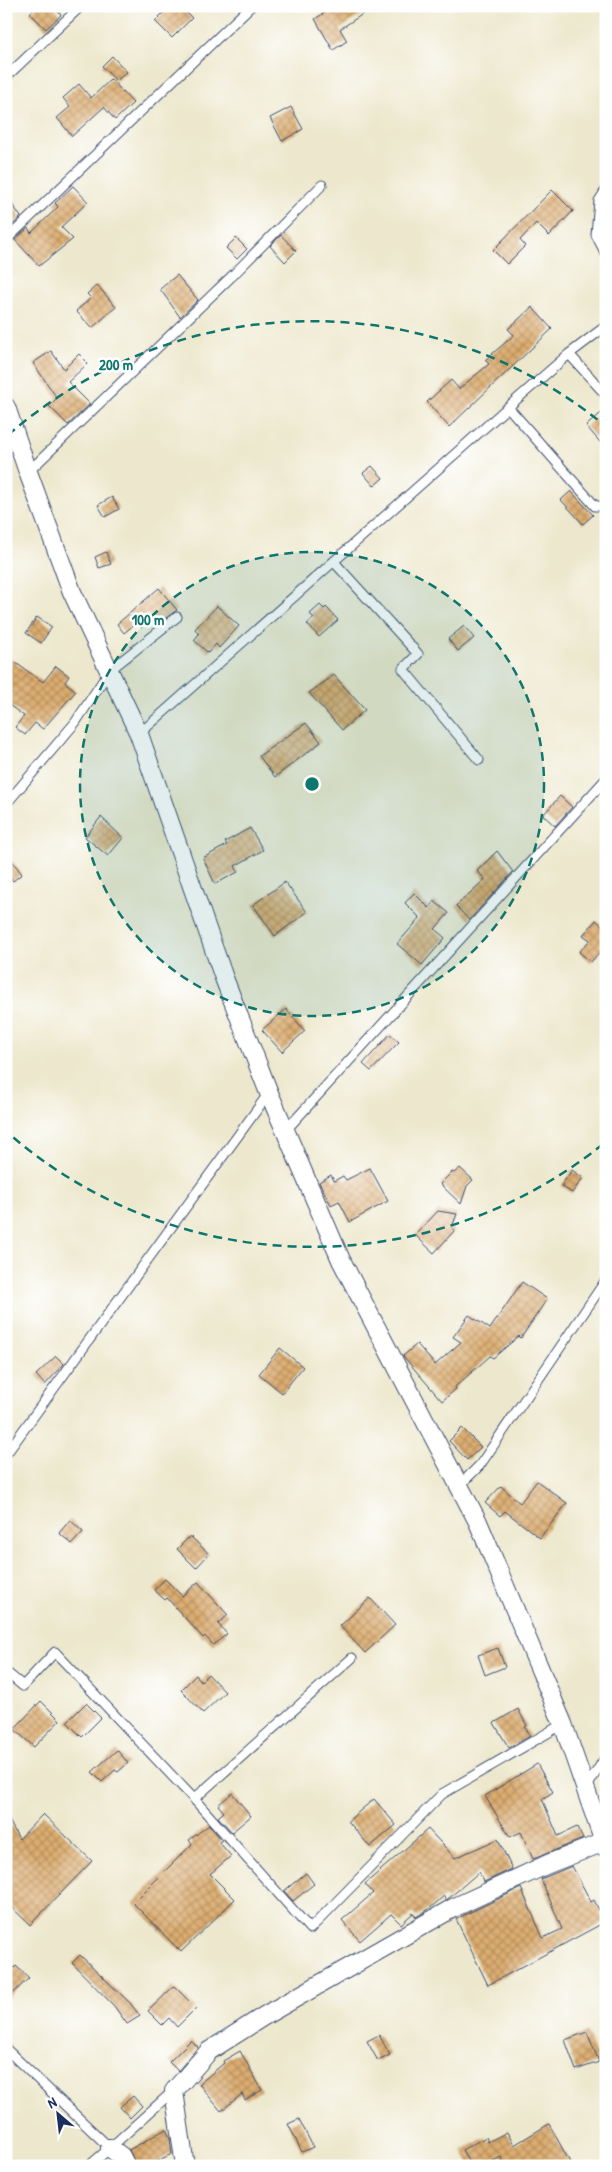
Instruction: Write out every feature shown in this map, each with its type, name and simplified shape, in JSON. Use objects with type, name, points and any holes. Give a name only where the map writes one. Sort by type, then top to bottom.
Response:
[{"type":"street","points":[[6,408],[72,592],[139,734],[224,978],[269,1093],[341,1260],[478,1522],[564,1724],[587,1787],[605,1845],[548,1864],[453,1908],[264,2016],[210,2051],[174,2091],[185,2166]]},
{"type":"street","points":[[110,2148],[120,2156],[126,2166]]},
{"type":"lane","points":[[6,77],[81,6]]},
{"type":"lane","points":[[6,240],[251,6]]},
{"type":"lane","points":[[28,472],[234,274],[322,185]]},
{"type":"lane","points":[[606,190],[599,201],[596,235],[606,254]]},
{"type":"lane","points":[[139,734],[508,407],[569,354],[606,326]]},
{"type":"lane","points":[[569,354],[606,395]]},
{"type":"lane","points":[[508,407],[595,506],[606,506]]},
{"type":"lane","points":[[334,563],[418,654],[403,669],[479,760]]},
{"type":"lane","points":[[6,804],[75,723],[110,670],[177,617]]},
{"type":"lane","points":[[286,1130],[606,779]]},
{"type":"lane","points":[[6,1454],[269,1093]]},
{"type":"lane","points":[[459,1486],[480,1465],[606,1280]]},
{"type":"lane","points":[[6,1672],[23,1686],[54,1652],[194,1799],[310,1929],[442,1794],[564,1724]]},
{"type":"lane","points":[[194,1799],[352,1658]]},
{"type":"lane","points":[[587,1787],[606,1756]]},
{"type":"lane","points":[[6,2050],[110,2148]]},
{"type":"lane","points":[[89,2166],[174,2091]]},
{"type":"building","points":[[37,6],[53,6],[61,15],[46,29],[30,13]]},
{"type":"building","points":[[170,6],[180,6],[192,18],[172,38],[155,21]]},
{"type":"building","points":[[335,6],[375,6],[340,29],[347,41],[333,50],[315,19]]},
{"type":"building","points":[[112,56],[127,72],[116,81],[102,66]]},
{"type":"building","points":[[111,79],[133,103],[115,120],[104,107],[72,136],[57,118],[70,107],[63,98],[79,84],[91,98]]},
{"type":"building","points":[[291,107],[303,129],[282,141],[270,118]]},
{"type":"building","points":[[73,186],[88,202],[61,227],[73,239],[39,266],[15,240],[28,228],[31,233],[58,207],[55,203]]},
{"type":"building","points":[[552,190],[573,211],[549,236],[536,223],[520,240],[525,246],[507,264],[493,250]]},
{"type":"building","points":[[6,195],[21,217],[6,231]]},
{"type":"building","points":[[281,235],[296,251],[285,262],[270,246]]},
{"type":"building","points":[[236,238],[247,249],[237,259],[226,248]]},
{"type":"building","points":[[177,275],[198,300],[180,317],[160,289]]},
{"type":"building","points":[[97,285],[116,307],[92,328],[76,311],[91,298],[87,294]]},
{"type":"building","points":[[532,307],[552,329],[449,427],[427,402],[451,380],[459,389],[489,364],[485,360],[514,335],[508,329]]},
{"type":"building","points":[[51,351],[64,369],[79,354],[88,363],[68,382],[90,404],[68,425],[49,406],[57,398],[33,363]]},
{"type":"building","points":[[606,409],[606,449],[586,426]]},
{"type":"building","points":[[372,466],[383,478],[374,486],[363,473]]},
{"type":"building","points":[[571,491],[593,515],[583,524],[561,500]]},
{"type":"building","points":[[112,497],[119,509],[105,517],[98,505]]},
{"type":"building","points":[[106,552],[111,564],[99,568],[95,557]]},
{"type":"building","points":[[159,588],[177,610],[156,625],[147,614],[124,633],[117,624]]},
{"type":"building","points":[[320,605],[324,609],[326,607],[338,620],[319,637],[307,624],[314,618],[310,614]]},
{"type":"building","points":[[217,606],[239,626],[219,648],[216,644],[208,653],[194,640],[199,634],[195,629]]},
{"type":"building","points":[[37,617],[52,627],[41,643],[26,633]]},
{"type":"building","points":[[464,626],[474,638],[458,651],[448,639]]},
{"type":"building","points":[[6,656],[43,682],[56,666],[69,676],[65,682],[76,691],[43,729],[35,723],[25,735],[15,727],[24,716],[6,703]]},
{"type":"building","points":[[334,675],[365,710],[342,730],[309,693]]},
{"type":"building","points":[[306,723],[321,742],[275,777],[259,756]]},
{"type":"building","points":[[560,796],[572,807],[555,826],[543,815]]},
{"type":"building","points":[[101,817],[123,838],[108,856],[85,837]]},
{"type":"building","points":[[250,828],[263,850],[235,866],[238,872],[215,884],[203,858],[227,845],[225,842]]},
{"type":"building","points":[[497,851],[513,872],[469,920],[456,906],[485,879],[477,871]]},
{"type":"building","points":[[6,853],[22,874],[13,881],[6,873]]},
{"type":"building","points":[[285,882],[307,912],[275,936],[253,905]]},
{"type":"building","points":[[414,893],[429,908],[434,901],[449,913],[435,929],[445,938],[422,965],[397,944],[420,918],[405,903]]},
{"type":"building","points":[[596,920],[606,929],[606,945],[591,962],[579,952],[590,940],[583,935]]},
{"type":"building","points":[[286,1009],[305,1031],[282,1052],[262,1030]]},
{"type":"building","points":[[390,1034],[399,1042],[371,1071],[363,1064]]},
{"type":"building","points":[[370,1168],[388,1201],[350,1222],[339,1201],[331,1205],[319,1182],[331,1175],[334,1181],[343,1176],[346,1180]]},
{"type":"building","points":[[460,1168],[473,1180],[467,1186],[461,1204],[440,1184],[452,1172],[454,1173]]},
{"type":"building","points":[[572,1170],[583,1178],[572,1193],[561,1186]]},
{"type":"building","points":[[438,1211],[457,1214],[452,1227],[454,1231],[434,1253],[415,1235]]},
{"type":"building","points":[[522,1282],[547,1299],[521,1338],[519,1336],[493,1358],[490,1356],[442,1401],[403,1356],[417,1344],[435,1365],[461,1342],[453,1337],[469,1315],[490,1329]]},
{"type":"building","points":[[280,1348],[303,1367],[282,1393],[259,1374]]},
{"type":"building","points":[[56,1356],[64,1364],[45,1385],[36,1375]]},
{"type":"building","points":[[462,1428],[481,1447],[467,1460],[449,1441]]},
{"type":"building","points":[[537,1481],[567,1503],[540,1538],[505,1511],[500,1516],[485,1503],[501,1486],[520,1503]]},
{"type":"building","points":[[70,1520],[83,1532],[72,1544],[59,1533]]},
{"type":"building","points":[[190,1536],[209,1554],[196,1568],[177,1549]]},
{"type":"building","points":[[165,1579],[182,1596],[198,1582],[228,1615],[218,1624],[227,1634],[213,1645],[205,1636],[203,1638],[167,1598],[165,1600],[154,1590]]},
{"type":"building","points":[[370,1598],[395,1625],[365,1653],[340,1626]]},
{"type":"building","points":[[498,1648],[505,1667],[485,1675],[478,1655]]},
{"type":"building","points":[[208,1674],[225,1692],[203,1713],[181,1690],[196,1675],[201,1681]]},
{"type":"building","points":[[41,1701],[60,1720],[34,1747],[14,1729]]},
{"type":"building","points":[[86,1703],[101,1718],[82,1737],[67,1722]]},
{"type":"building","points":[[518,1709],[530,1736],[509,1748],[494,1723]]},
{"type":"building","points":[[117,1750],[128,1763],[118,1772],[115,1770],[102,1782],[92,1772]]},
{"type":"building","points":[[537,1764],[553,1792],[542,1799],[558,1836],[577,1827],[583,1839],[533,1859],[521,1832],[510,1837],[485,1796]]},
{"type":"building","points":[[232,1793],[251,1816],[232,1832],[218,1817],[224,1812],[218,1805]]},
{"type":"building","points":[[374,1799],[396,1825],[370,1847],[348,1821]]},
{"type":"building","points":[[43,1814],[92,1861],[30,1925],[6,1902],[6,1815],[19,1839]]},
{"type":"building","points":[[209,1825],[222,1840],[219,1842],[231,1856],[210,1874],[235,1899],[181,1952],[133,1903],[192,1844],[189,1840]]},
{"type":"building","points":[[428,1829],[455,1858],[498,1839],[512,1869],[484,1882],[479,1872],[449,1898],[446,1900],[444,1896],[416,1917],[413,1913],[401,1924],[391,1914],[360,1941],[342,1920],[373,1893],[365,1884]]},
{"type":"building","points":[[572,1866],[591,1902],[594,1900],[605,1922],[488,1985],[456,1919],[521,1888],[543,1938],[562,1929],[541,1879]]},
{"type":"building","points":[[306,1873],[314,1884],[293,1901],[284,1891]]},
{"type":"building","points":[[80,1955],[130,2003],[140,2016],[127,2024],[114,2006],[72,1963]]},
{"type":"building","points":[[16,1966],[29,1978],[6,2000],[6,1976]]},
{"type":"building","points":[[174,1986],[196,2008],[177,2027],[169,2018],[162,2025],[148,2011]]},
{"type":"building","points":[[587,2032],[599,2062],[576,2070],[565,2040]]},
{"type":"building","points":[[379,2035],[390,2055],[378,2061],[367,2041]]},
{"type":"building","points":[[191,2040],[198,2047],[178,2071],[169,2062]]},
{"type":"building","points":[[240,2051],[262,2090],[245,2100],[242,2094],[221,2111],[199,2084],[224,2063],[223,2061]]},
{"type":"building","points":[[133,2096],[142,2106],[130,2118],[120,2107]]},
{"type":"building","points":[[299,2119],[313,2147],[302,2152],[288,2124]]},
{"type":"building","points":[[549,2124],[572,2166],[506,2166],[501,2157],[484,2166],[481,2161],[471,2166],[462,2150],[486,2137],[488,2142],[507,2132],[514,2145]]},
{"type":"building","points":[[166,2129],[170,2138],[172,2154],[159,2160],[163,2166],[136,2166],[129,2150]]}]
